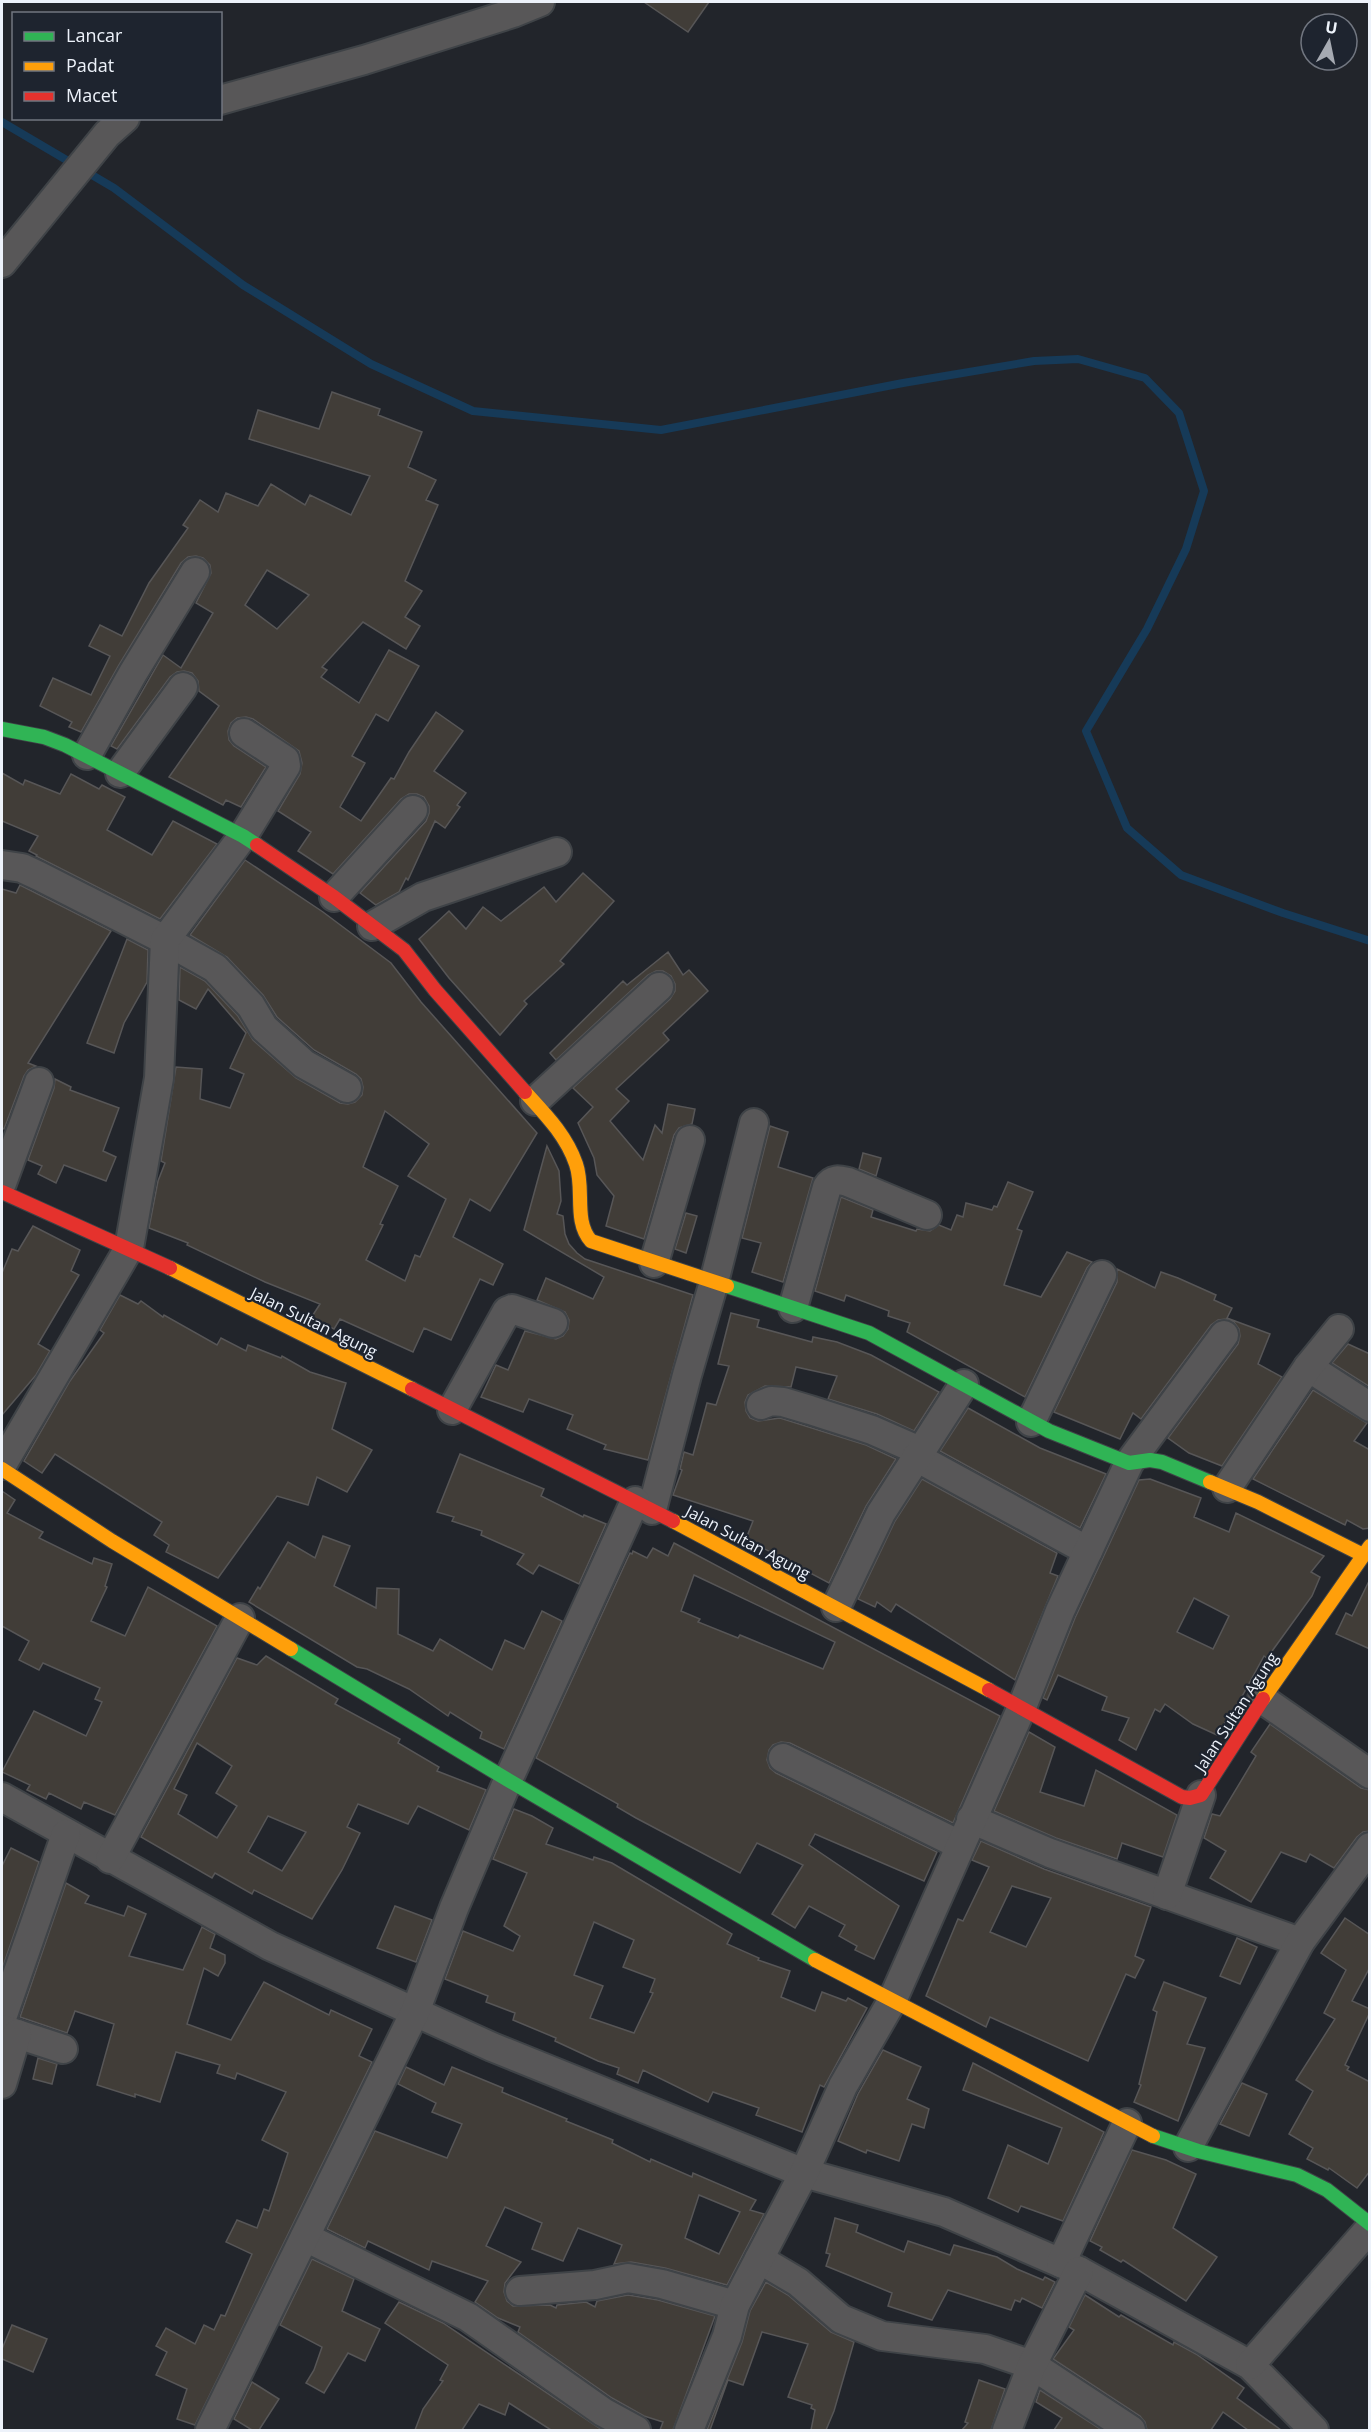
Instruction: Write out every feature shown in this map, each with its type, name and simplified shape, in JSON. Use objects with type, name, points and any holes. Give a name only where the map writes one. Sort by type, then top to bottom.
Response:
[{"type":"street","points":[[222,99],[396,50],[513,13],[540,2]]},
{"type":"street","points":[[2,264],[116,126]]},
{"type":"street","points":[[87,755],[133,673],[195,572]]},
{"type":"street","points":[[120,773],[183,687]]},
{"type":"street","points":[[2,729],[45,737],[87,755],[243,836],[334,897],[404,950],[435,990],[561,1132],[577,1166],[583,1232],[591,1241],[869,1333],[1031,1422],[1129,1463],[1150,1460],[1162,1462],[1227,1488],[1366,1551]]},
{"type":"street","points":[[244,733],[285,760],[286,766],[243,836],[165,940],[159,1078],[129,1248],[2,1467],[112,1541],[508,1780],[798,1951],[1143,2133],[1297,2175],[1327,2190],[1370,2226],[1250,2365]]},
{"type":"street","points":[[334,897],[412,810]]},
{"type":"street","points":[[378,930],[423,897],[557,852]]},
{"type":"street","points":[[2,865],[22,868],[39,876],[215,968],[304,1064],[347,1088]]},
{"type":"street","points":[[535,1101],[659,987]]},
{"type":"street","points":[[2,1183],[39,1082]]},
{"type":"street","points":[[210,2430],[416,2012],[454,1908],[508,1780],[644,1505],[687,1375],[714,1282],[754,1123]]},
{"type":"street","points":[[654,1263],[690,1140]]},
{"type":"street","points":[[793,1308],[827,1187],[831,1182],[836,1180],[848,1182],[927,1215]]},
{"type":"street","name":"Jalan Sultan Agung","points":[[2,1192],[129,1248],[644,1505],[1022,1707],[1182,1797],[1190,1798],[1201,1795],[1262,1699],[1366,1551]]},
{"type":"street","points":[[1031,1422],[1102,1275]]},
{"type":"street","points":[[452,1410],[507,1311],[512,1309],[522,1311],[553,1323]]},
{"type":"street","points":[[1227,1488],[1308,1367],[1339,1329]]},
{"type":"street","points":[[689,2430],[727,2336],[735,2306],[804,2173],[843,2086],[892,2001],[1022,1707],[1060,1611],[1129,1463],[1224,1335]]},
{"type":"street","points":[[1308,1367],[1370,1407]]},
{"type":"street","points":[[836,1607],[881,1513],[964,1384]]},
{"type":"street","points":[[761,1406],[771,1401],[783,1402],[872,1430],[1088,1551]]},
{"type":"street","points":[[110,1859],[240,1618]]},
{"type":"street","points":[[1262,1699],[1370,1774]]},
{"type":"street","points":[[783,1758],[966,1832],[1050,1853],[1300,1942]]},
{"type":"street","points":[[1167,1895],[1201,1795]]},
{"type":"street","points":[[2,1797],[270,1946],[492,2047],[804,2173],[944,2212],[1070,2267],[1250,2365],[1314,2430]]},
{"type":"street","points":[[2,2084],[7,2027],[66,1834]]},
{"type":"street","points":[[1188,2147],[1300,1942],[1370,1847]]},
{"type":"street","points":[[7,2027],[63,2049]]},
{"type":"street","points":[[1007,2430],[1127,2123]]},
{"type":"street","points":[[305,2237],[468,2316],[603,2412],[636,2430]]},
{"type":"street","points":[[759,2259],[798,2282],[841,2319],[882,2336],[985,2349],[1032,2365],[1131,2430]]},
{"type":"street","points":[[520,2291],[595,2284],[628,2278],[662,2284],[735,2306]]},
{"type":"building","points":[[644,2],[709,2],[688,32]]},
{"type":"building","points":[[332,392],[380,409],[378,415],[422,432],[408,467],[436,480],[426,500],[438,505],[405,581],[422,591],[405,617],[420,626],[406,649],[363,622],[322,667],[327,670],[321,677],[359,703],[389,650],[419,666],[388,721],[376,714],[352,756],[365,763],[340,807],[361,821],[391,778],[394,779],[436,712],[463,731],[434,771],[466,793],[457,805],[460,807],[445,828],[435,821],[408,880],[406,878],[399,892],[376,905],[360,893],[426,821],[429,806],[424,797],[409,794],[401,799],[333,874],[298,851],[311,832],[278,811],[300,774],[302,763],[299,751],[253,719],[237,718],[231,723],[228,731],[229,740],[234,746],[266,767],[241,807],[226,800],[223,805],[169,777],[219,706],[199,691],[198,681],[192,673],[177,672],[170,677],[117,749],[111,746],[163,655],[181,668],[213,613],[196,603],[211,573],[210,565],[203,558],[188,557],[181,563],[81,732],[69,727],[72,722],[40,706],[53,678],[91,695],[110,656],[89,646],[100,625],[122,636],[149,583],[188,528],[183,525],[200,500],[218,512],[226,493],[258,506],[271,484],[305,505],[310,495],[351,515],[370,476],[249,439],[258,410],[319,429]],"holes":[[[267,570],[309,595],[277,629],[245,605]]]},
{"type":"building","points":[[2,773],[23,785],[25,780],[60,794],[71,774],[99,789],[102,785],[125,797],[107,830],[152,855],[173,821],[217,844],[160,919],[29,851],[38,836],[2,821]]},
{"type":"building","points":[[245,860],[323,912],[391,963],[421,1002],[537,1133],[490,1211],[470,1199],[453,1237],[503,1264],[493,1285],[480,1279],[451,1340],[424,1328],[413,1352],[340,1319],[334,1329],[311,1318],[320,1304],[265,1282],[187,1245],[188,1243],[149,1228],[158,1181],[165,1163],[161,1161],[176,1067],[202,1069],[200,1099],[230,1108],[244,1074],[230,1068],[246,1033],[208,989],[196,1009],[179,1000],[180,967],[205,981],[238,1016],[253,1040],[296,1078],[340,1103],[355,1102],[362,1095],[361,1079],[356,1074],[314,1050],[277,1017],[263,995],[227,957],[190,935]],"holes":[[[385,1111],[429,1144],[408,1176],[446,1199],[420,1257],[415,1255],[405,1281],[366,1260],[398,1186],[363,1167]]]},
{"type":"building","points":[[583,873],[614,901],[560,961],[564,964],[524,1001],[527,1004],[500,1035],[449,978],[419,939],[449,911],[466,929],[483,907],[501,921],[544,887],[556,902]]},
{"type":"building","points":[[20,885],[111,931],[28,1063],[36,1066],[28,1070],[24,1076],[4,1129],[2,1128],[2,889],[16,893]]},
{"type":"building","points":[[127,939],[148,950],[147,982],[124,1023],[114,1053],[87,1043]]},
{"type":"building","points":[[668,952],[683,975],[689,970],[708,991],[663,1033],[669,1040],[616,1089],[629,1101],[610,1121],[643,1160],[655,1125],[662,1133],[668,1104],[695,1109],[692,1124],[679,1128],[674,1135],[644,1239],[606,1226],[614,1196],[597,1175],[594,1158],[578,1123],[593,1107],[573,1088],[670,999],[675,991],[675,984],[671,976],[663,971],[656,971],[648,975],[556,1060],[550,1053],[623,981],[627,985]]},
{"type":"building","points":[[55,1079],[71,1087],[70,1090],[119,1108],[103,1151],[116,1157],[106,1181],[64,1165],[56,1183],[38,1174],[42,1166],[28,1160],[54,1088]]},
{"type":"building","points":[[770,1126],[788,1132],[778,1167],[813,1178],[783,1282],[752,1272],[761,1243],[742,1238]]},
{"type":"building","points":[[547,1146],[559,1171],[561,1201],[557,1214],[563,1216],[565,1234],[569,1244],[577,1253],[585,1259],[693,1295],[648,1460],[604,1449],[606,1445],[567,1429],[573,1415],[529,1399],[523,1412],[481,1397],[496,1365],[508,1370],[525,1331],[556,1339],[563,1336],[568,1329],[569,1320],[565,1312],[537,1300],[546,1278],[593,1299],[604,1277],[524,1230]]},
{"type":"building","points":[[863,1153],[881,1158],[876,1176],[859,1169]]},
{"type":"building","points":[[1008,1182],[1033,1192],[1017,1229],[1022,1231],[1004,1285],[1041,1297],[1067,1252],[1092,1262],[1087,1268],[1025,1397],[907,1332],[910,1323],[888,1316],[889,1311],[846,1295],[844,1301],[815,1291],[841,1197],[873,1210],[871,1217],[916,1231],[917,1229],[930,1231],[939,1225],[951,1230],[957,1215],[963,1217],[966,1203],[992,1210],[994,1206],[997,1207]]},
{"type":"building","points":[[686,1213],[697,1216],[686,1253],[675,1249]]},
{"type":"building","points":[[33,1226],[80,1250],[71,1271],[79,1275],[38,1344],[50,1351],[36,1375],[2,1415],[2,1273],[12,1249],[18,1251]]},
{"type":"building","points":[[1117,1269],[1155,1288],[1161,1272],[1178,1278],[1216,1295],[1214,1300],[1232,1308],[1227,1318],[1270,1334],[1258,1364],[1282,1377],[1222,1466],[1189,1453],[1168,1438],[1238,1344],[1239,1329],[1234,1322],[1226,1319],[1218,1320],[1211,1325],[1141,1419],[1133,1413],[1120,1439],[1054,1412],[1117,1282]]},
{"type":"building","points":[[120,1295],[138,1304],[141,1301],[163,1317],[164,1315],[217,1345],[221,1338],[246,1351],[248,1345],[281,1358],[282,1356],[310,1372],[346,1383],[332,1429],[372,1450],[347,1492],[317,1477],[308,1505],[277,1496],[218,1578],[166,1552],[169,1545],[154,1535],[162,1522],[55,1454],[42,1473],[24,1461],[70,1381],[104,1333],[100,1330]]},
{"type":"building","points":[[731,1313],[759,1320],[757,1327],[812,1342],[813,1337],[837,1342],[871,1355],[939,1392],[914,1431],[877,1414],[828,1399],[837,1376],[796,1367],[791,1387],[765,1386],[748,1395],[745,1402],[750,1418],[758,1421],[780,1418],[866,1445],[896,1459],[866,1506],[829,1583],[746,1539],[753,1521],[673,1495],[682,1470],[680,1469],[684,1452],[693,1455],[707,1403],[716,1405],[729,1366],[718,1364]]},
{"type":"building","points":[[1348,1344],[1370,1354],[1370,1387],[1332,1363]]},
{"type":"building","points":[[1313,1390],[1367,1423],[1354,1441],[1370,1450],[1370,1528],[1363,1529],[1347,1520],[1345,1525],[1253,1479]]},
{"type":"building","points":[[968,1408],[1040,1448],[1106,1474],[1080,1528],[940,1451]]},
{"type":"building","points":[[460,1454],[544,1489],[541,1496],[583,1517],[584,1515],[606,1524],[579,1584],[539,1565],[533,1574],[517,1564],[524,1554],[481,1535],[482,1531],[452,1521],[454,1517],[437,1512]]},
{"type":"building","points":[[922,1479],[1057,1553],[1050,1573],[1058,1576],[1015,1680],[896,1604],[891,1612],[877,1602],[875,1607],[858,1599],[895,1521]]},
{"type":"building","points":[[1150,1479],[1201,1498],[1194,1517],[1229,1532],[1236,1513],[1324,1556],[1311,1572],[1320,1577],[1312,1596],[1267,1658],[1264,1656],[1240,1700],[1217,1735],[1193,1724],[1165,1704],[1160,1712],[1155,1709],[1136,1750],[1119,1740],[1129,1718],[1102,1710],[1107,1697],[1058,1675],[1047,1700],[1043,1698],[1075,1618],[1139,1480]],"holes":[[[1194,1598],[1229,1616],[1213,1649],[1177,1632]]]},
{"type":"building","points":[[2,1491],[15,1500],[7,1513],[43,1532],[39,1538],[92,1564],[94,1558],[112,1564],[105,1586],[107,1587],[91,1621],[125,1636],[148,1587],[217,1626],[115,1815],[84,1802],[81,1809],[49,1793],[46,1799],[27,1790],[30,1785],[2,1772],[34,1711],[86,1736],[102,1702],[95,1699],[100,1688],[43,1663],[39,1670],[19,1660],[29,1641],[2,1626]]},
{"type":"building","points":[[323,1536],[350,1546],[334,1586],[376,1608],[377,1588],[399,1589],[398,1634],[433,1651],[440,1639],[492,1670],[505,1640],[524,1649],[542,1611],[562,1621],[504,1749],[480,1738],[482,1732],[450,1712],[448,1716],[409,1689],[367,1669],[357,1667],[249,1602],[258,1587],[260,1589],[288,1542],[315,1558]]},
{"type":"building","points":[[674,1543],[1000,1716],[953,1823],[790,1743],[781,1742],[773,1745],[769,1750],[767,1760],[770,1768],[776,1773],[937,1852],[924,1881],[815,1834],[809,1845],[899,1906],[874,1959],[855,1950],[857,1946],[839,1936],[845,1925],[809,1906],[795,1928],[772,1914],[803,1865],[757,1843],[740,1873],[636,1818],[617,1807],[618,1804],[536,1758],[630,1553],[632,1554],[633,1551],[647,1558],[653,1548],[668,1556]],"holes":[[[694,1575],[835,1642],[823,1669],[740,1635],[738,1638],[698,1622],[700,1619],[681,1611]]]},
{"type":"building","points":[[1370,1579],[1370,1649],[1336,1634],[1346,1613],[1352,1616]]},
{"type":"building","points":[[266,1656],[338,1699],[335,1704],[400,1739],[398,1743],[439,1767],[437,1771],[486,1790],[469,1830],[418,1806],[408,1824],[358,1804],[347,1827],[360,1833],[342,1870],[312,1919],[254,1890],[252,1894],[215,1873],[212,1878],[141,1837],[237,1658],[257,1665]],"holes":[[[197,1743],[232,1766],[216,1793],[237,1806],[217,1838],[178,1814],[187,1795],[174,1789]],[[268,1816],[306,1832],[282,1871],[248,1852]]]},
{"type":"building","points":[[1270,1724],[1361,1788],[1370,1790],[1370,1831],[1363,1832],[1357,1837],[1334,1868],[1310,1854],[1306,1862],[1281,1852],[1251,1902],[1210,1878],[1226,1851],[1204,1838],[1212,1814],[1220,1816],[1256,1756],[1251,1752]]},
{"type":"building","points":[[1029,1732],[1055,1747],[1040,1792],[1084,1806],[1096,1770],[1177,1815],[1163,1857],[1122,1843],[1117,1859],[1056,1838],[994,1811]]},
{"type":"building","points":[[514,1809],[532,1816],[553,1828],[546,1844],[593,1860],[594,1857],[612,1863],[732,1934],[727,1944],[759,1958],[758,1960],[790,1971],[781,1997],[815,2011],[822,1992],[846,2001],[848,1998],[867,2008],[824,2087],[820,2085],[802,2132],[756,2115],[759,2108],[713,2092],[708,2102],[643,2070],[638,2083],[617,2074],[619,2068],[598,2061],[555,2041],[556,2038],[513,2020],[515,2013],[486,2002],[488,1996],[445,1979],[463,1931],[513,1951],[520,1936],[504,1926],[527,1873],[493,1859]],"holes":[[[594,1922],[634,1940],[623,1967],[655,1979],[650,1992],[653,1993],[634,2033],[590,2018],[603,1986],[574,1975]]]},
{"type":"building","points":[[981,1841],[1044,1869],[1151,1907],[1135,1956],[1144,1960],[1135,1978],[1126,1974],[1088,2061],[990,2017],[986,2027],[926,1996],[958,1919],[963,1921],[989,1867],[972,1860]],"holes":[[[1012,1886],[1051,1898],[1026,1947],[990,1932]]]},
{"type":"building","points":[[11,1848],[39,1862],[2,1969],[2,1866]]},
{"type":"building","points":[[66,1883],[89,1896],[85,1903],[124,1916],[128,1906],[146,1914],[129,1956],[183,1970],[202,1927],[215,1934],[210,1948],[225,1955],[225,1963],[218,1976],[204,1968],[187,2024],[231,2040],[264,1982],[329,2015],[331,2010],[372,2029],[359,2056],[372,2062],[195,2425],[177,2419],[187,2389],[156,2375],[167,2352],[156,2346],[166,2328],[195,2344],[204,2325],[214,2330],[221,2315],[225,2316],[252,2254],[226,2242],[237,2220],[257,2228],[264,2209],[269,2211],[288,2153],[262,2140],[286,2092],[237,2073],[235,2079],[217,2073],[220,2065],[176,2052],[160,2102],[135,2094],[135,2097],[97,2085],[114,2024],[75,2011],[67,2033],[20,2017]]},
{"type":"building","points":[[395,1906],[432,1920],[416,1962],[377,1948]]},
{"type":"building","points":[[1345,1918],[1370,1935],[1370,1967],[1352,2001],[1370,2009],[1370,2012],[1345,2065],[1349,2067],[1347,2070],[1370,2082],[1370,2171],[1357,2188],[1329,2168],[1328,2170],[1307,2159],[1313,2148],[1289,2134],[1313,2091],[1296,2080],[1335,2019],[1324,2013],[1346,1970],[1321,1953]]},
{"type":"building","points":[[1237,1938],[1257,1947],[1240,1984],[1220,1976]]},
{"type":"building","points":[[1164,1982],[1206,1998],[1187,2044],[1205,2048],[1178,2121],[1134,2102],[1141,2085],[1139,2084],[1157,2012],[1153,2010]]},
{"type":"building","points":[[883,2050],[921,2067],[907,2099],[929,2109],[924,2128],[912,2124],[899,2161],[867,2150],[866,2153],[838,2141],[858,2094]]},
{"type":"building","points":[[38,2058],[57,2064],[52,2084],[33,2079]]},
{"type":"building","points":[[973,2063],[1104,2132],[1063,2221],[1021,2206],[1018,2212],[988,2198],[1008,2145],[1048,2164],[1062,2128],[963,2090]]},
{"type":"building","points":[[406,2067],[444,2085],[452,2067],[503,2088],[502,2092],[613,2140],[612,2143],[650,2162],[651,2159],[692,2177],[693,2173],[756,2200],[750,2210],[764,2214],[727,2285],[665,2268],[631,2262],[614,2264],[622,2245],[578,2228],[563,2261],[532,2249],[542,2223],[505,2207],[486,2246],[521,2262],[505,2283],[504,2292],[507,2301],[513,2306],[550,2305],[556,2308],[557,2305],[586,2302],[595,2307],[597,2301],[628,2295],[658,2300],[715,2316],[673,2430],[660,2430],[663,2422],[644,2416],[612,2398],[518,2332],[520,2327],[498,2318],[475,2302],[488,2281],[432,2261],[429,2270],[368,2241],[365,2248],[327,2229],[375,2131],[447,2158],[462,2124],[432,2112],[436,2103],[398,2084]],"holes":[[[699,2195],[740,2212],[719,2254],[685,2238]]]},
{"type":"building","points":[[1242,2083],[1267,2094],[1249,2136],[1220,2124]]},
{"type":"building","points":[[1132,2150],[1166,2160],[1196,2174],[1173,2228],[1217,2257],[1186,2301],[1123,2260],[1121,2262],[1100,2250],[1102,2247],[1090,2241]]},
{"type":"building","points":[[835,2218],[858,2225],[856,2232],[904,2252],[908,2241],[950,2255],[954,2245],[997,2257],[1017,2269],[1043,2280],[1045,2277],[1055,2282],[1042,2308],[1022,2298],[1020,2302],[1015,2300],[1011,2310],[948,2290],[932,2320],[888,2306],[892,2293],[826,2266],[830,2254],[826,2253]]},
{"type":"building","points":[[312,2259],[354,2279],[342,2311],[380,2329],[365,2361],[348,2353],[324,2393],[306,2383],[314,2370],[322,2347],[280,2325]]},
{"type":"building","points":[[766,2282],[788,2295],[831,2332],[854,2342],[834,2411],[826,2430],[811,2430],[815,2410],[811,2408],[812,2405],[788,2397],[808,2344],[762,2332],[743,2385],[728,2380],[710,2430],[707,2430],[742,2342],[750,2311]]},
{"type":"building","points":[[1085,2295],[1119,2317],[1121,2315],[1173,2345],[1174,2342],[1196,2354],[1244,2388],[1237,2398],[1281,2430],[1248,2430],[1223,2412],[1211,2430],[1147,2430],[1140,2416],[1053,2359],[1074,2330],[1069,2327]]},
{"type":"building","points":[[399,2302],[443,2323],[602,2430],[551,2430],[509,2403],[505,2415],[479,2404],[462,2430],[415,2430],[423,2409],[443,2381],[440,2380],[448,2365],[385,2323]]},
{"type":"building","points":[[12,2325],[47,2339],[33,2372],[2,2359],[2,2349]]},
{"type":"building","points":[[979,2380],[1005,2389],[991,2430],[962,2430],[968,2423],[965,2422]]},
{"type":"building","points":[[252,2382],[279,2399],[259,2430],[252,2430],[234,2419]]},
{"type":"building","points":[[1040,2390],[1102,2430],[1054,2430],[1062,2418],[1036,2402]]},
{"type":"waterway","points":[[2,122],[114,188],[243,285],[371,364],[473,411],[661,430],[903,383],[1034,361],[1078,359],[1145,378],[1179,413],[1204,491],[1186,549],[1147,629],[1086,731],[1127,828],[1181,875],[1283,913],[1370,941]]},
{"type":"traffic: fast","points":[[2,729],[44,737],[65,745],[257,845]]},
{"type":"traffic: fast","points":[[727,1286],[869,1333],[1049,1431],[1129,1463],[1150,1460],[1162,1462],[1210,1482]]},
{"type":"traffic: fast","points":[[291,1649],[508,1780],[815,1960]]},
{"type":"traffic: fast","points":[[1153,2136],[1198,2151],[1297,2175],[1327,2190],[1370,2224]]},
{"type":"traffic: slow","points":[[525,1092],[554,1125],[572,1153],[580,1184],[582,1224],[591,1241],[727,1286]]},
{"type":"traffic: slow","points":[[170,1268],[412,1389]]},
{"type":"traffic: slow","points":[[2,1469],[112,1541],[291,1649]]},
{"type":"traffic: slow","points":[[1210,1482],[1258,1502],[1363,1555]]},
{"type":"traffic: slow","points":[[673,1521],[989,1690]]},
{"type":"traffic: slow","points":[[1263,1699],[1370,1546]]},
{"type":"traffic: slow","points":[[815,1960],[1153,2136]]},
{"type":"traffic: jam","points":[[257,845],[334,897],[404,950],[435,990],[525,1092]]},
{"type":"traffic: jam","points":[[2,1192],[170,1268]]},
{"type":"traffic: jam","points":[[412,1389],[673,1521]]},
{"type":"traffic: jam","points":[[989,1690],[1182,1797],[1190,1798],[1201,1795],[1263,1699]]}]
